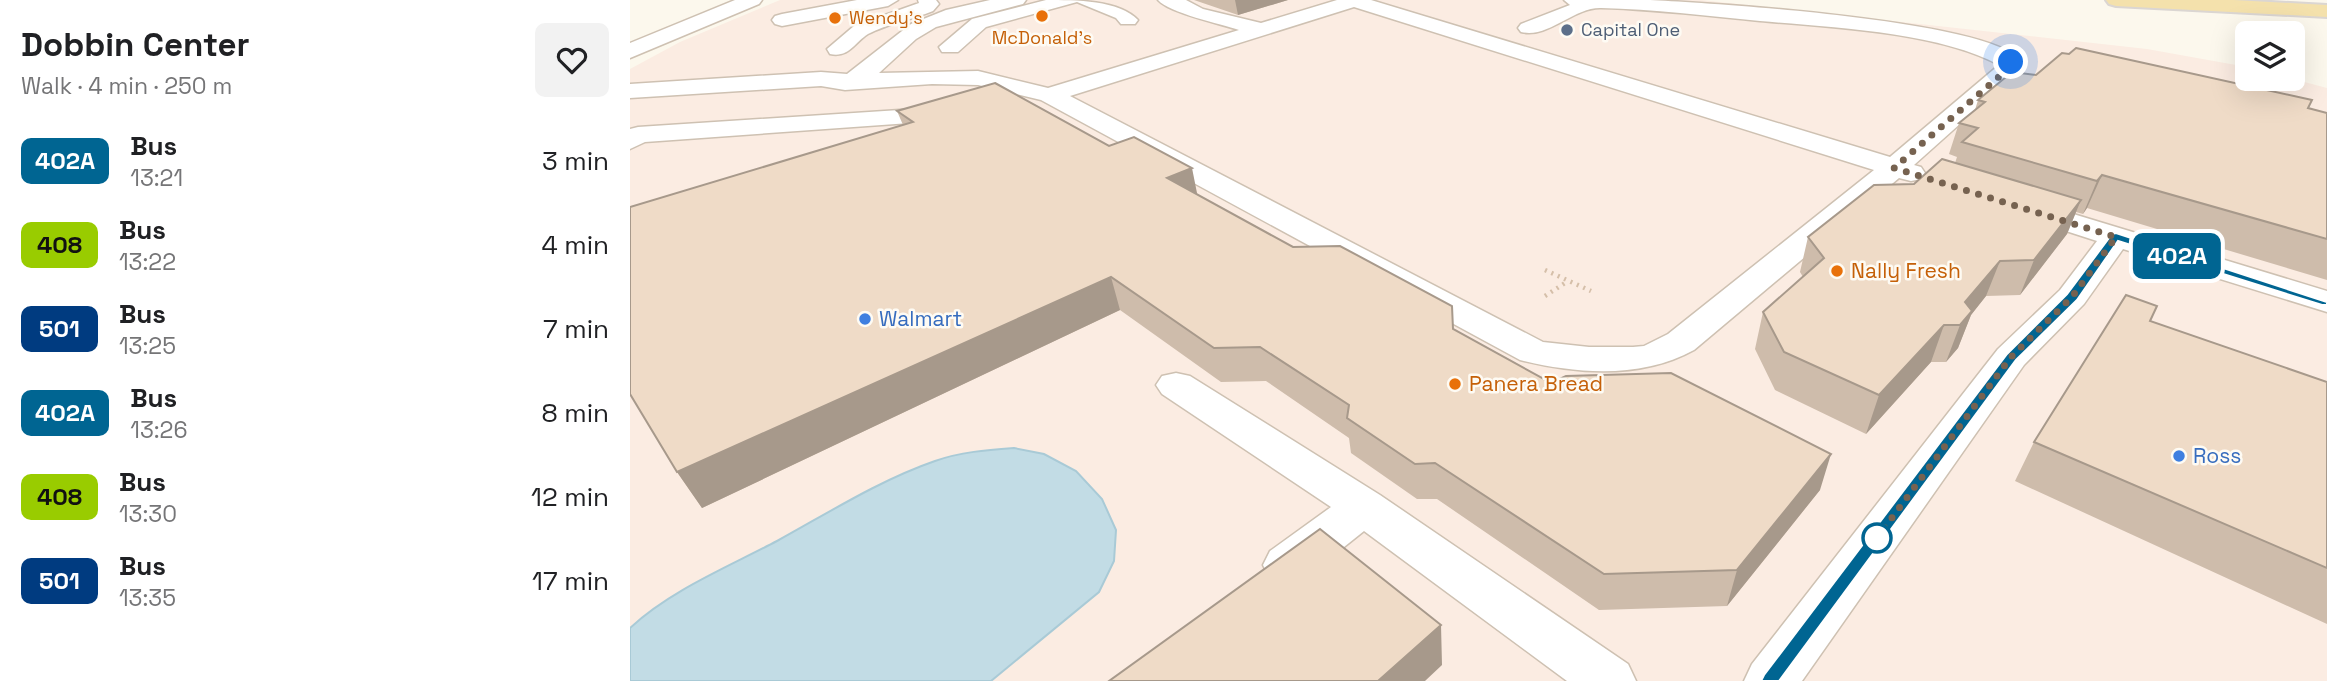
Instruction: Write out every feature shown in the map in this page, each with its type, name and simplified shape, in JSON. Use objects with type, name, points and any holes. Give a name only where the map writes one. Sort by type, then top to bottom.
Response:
[{"type":"main road","points":[[2116,0],[2327,10]]},
{"type":"street","points":[[630,51],[752,0]]},
{"type":"street","points":[[782,20],[888,0]]},
{"type":"street","points":[[838,49],[861,30],[926,7],[928,2],[922,0]]},
{"type":"street","points":[[630,104],[813,90],[854,80],[916,29],[938,19],[1016,0]]},
{"type":"street","points":[[950,47],[979,23],[1069,0]]},
{"type":"street","points":[[1086,0],[1123,13],[1128,20]]},
{"type":"street","points":[[1168,0],[1264,30]]},
{"type":"street","points":[[1049,95],[1355,0],[1936,181]]},
{"type":"street","points":[[630,92],[821,79],[932,77],[978,78],[1049,95],[1533,352],[1553,356],[1644,357],[1681,342],[1894,168],[2010,67],[2011,62],[2007,57],[1968,43],[1912,31],[1584,1],[1490,43]]},
{"type":"street","points":[[1671,24],[1699,11]]},
{"type":"street","points":[[1573,69],[1597,58]]},
{"type":"street","points":[[838,147],[883,134],[978,78]]},
{"type":"street","points":[[704,99],[719,107],[734,129]]},
{"type":"street","points":[[630,141],[638,135],[915,117]]},
{"type":"street","points":[[2000,201],[2327,302]]},
{"type":"street","points":[[1772,681],[2011,357],[2072,297],[2116,237]]},
{"type":"street","points":[[1176,385],[1364,507],[1609,681]]},
{"type":"street","points":[[1255,590],[1364,507]]},
{"type":"path","points":[[1545,270],[1591,291]]},
{"type":"path","points":[[1545,296],[1568,280]]},
{"type":"shaded area","points":[[780,0],[1701,0],[2147,49],[2235,65],[2235,91],[2305,91],[2305,82],[2327,88],[2327,681],[630,681],[630,69],[680,42]]},
{"type":"water","points":[[1014,448],[1044,454],[1076,471],[1102,499],[1116,530],[1114,561],[1099,592],[991,681],[630,681],[630,628],[663,602],[894,478],[954,455]]},
{"type":"building","points":[[2076,48],[2235,83],[2235,91],[2271,91],[2312,100],[2308,108],[2327,113],[2327,239],[2102,175],[2097,181],[1962,142],[1978,128],[1959,123],[1985,102],[1978,100],[2012,72],[2036,75],[2062,53],[2069,54]]},
{"type":"building","points":[[995,83],[1109,146],[1134,137],[1192,168],[1167,178],[1293,247],[1340,246],[1452,306],[1453,329],[1551,383],[1566,376],[1671,373],[1831,454],[1737,570],[1604,574],[1435,463],[1415,464],[1347,418],[1349,405],[1260,347],[1214,348],[1111,277],[677,472],[630,394],[630,207],[913,122],[897,111]]},
{"type":"building","points":[[1942,159],[2081,200],[2034,260],[2000,261],[1965,302],[1972,311],[1960,325],[1944,325],[1879,395],[1784,352],[1763,312],[1824,258],[1808,237],[1874,185],[1914,184]]},
{"type":"building","name":"Ross","points":[[2126,295],[2157,306],[2150,321],[2327,382],[2327,568],[2034,442]]},
{"type":"building","points":[[1320,529],[1441,625],[1378,681],[1109,681]]},
{"type":"bus line","name":"402A","points":[[1772,681],[2011,357],[2072,297],[2116,237],[2327,302]]},
{"type":"place","name":"McDonald's","points":[[1042,16]]},
{"type":"place","name":"Wendy's","points":[[835,18]]},
{"type":"place","name":"Capital One","points":[[1567,30]]},
{"type":"place","name":"Nally Fresh","points":[[1837,271]]},
{"type":"place","name":"Walmart","points":[[865,319]]},
{"type":"place","name":"Panera Bread","points":[[1455,384]]},
{"type":"place","name":"Ross","points":[[2179,456]]},
{"type":"route","points":[[1877,538],[2011,357],[2072,297],[2116,237],[1894,168],[2010,67],[2011,62]]}]
